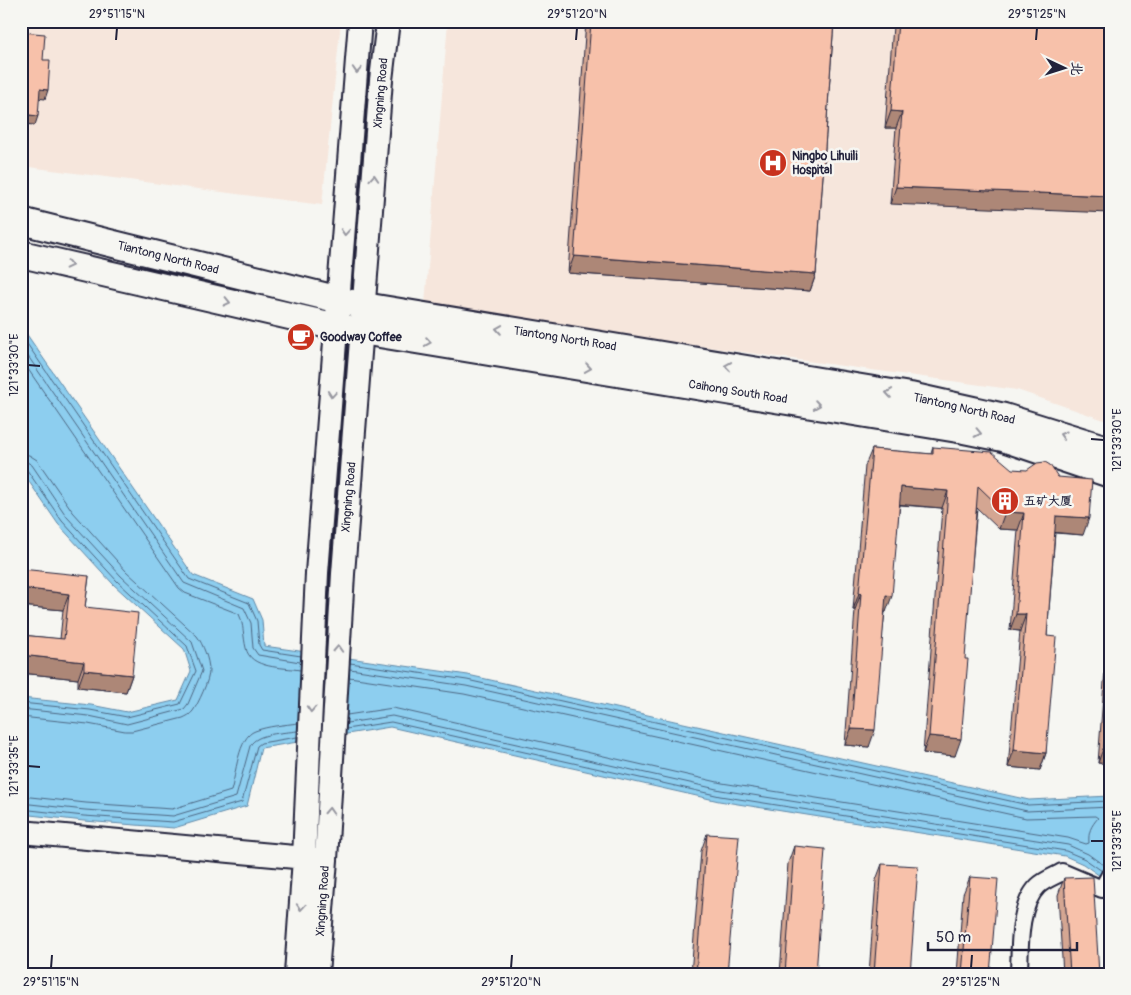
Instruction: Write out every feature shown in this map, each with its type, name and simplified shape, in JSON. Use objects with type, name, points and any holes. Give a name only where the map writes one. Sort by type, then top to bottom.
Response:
[{"type":"main road","name":"Xingning Road","points":[[296,974],[315,859],[343,574],[360,21]]},
{"type":"main road","name":"Xingning Road","points":[[317,974],[315,859],[318,573],[388,21]]},
{"type":"main road","name":"Tiantong North Road","points":[[21,220],[351,317]]},
{"type":"main road","name":"Tiantong North Road","points":[[21,254],[351,317],[910,396],[1004,417],[1110,450]]},
{"type":"main road","name":"Caihong South Road","points":[[351,317],[1003,438],[1110,474]]},
{"type":"main road","points":[[21,832],[315,859]]},
{"type":"street","points":[[1019,974],[1021,933],[1027,904],[1038,886],[1062,872],[1106,882]]},
{"type":"shaded area","points":[[21,21],[341,21],[322,205],[21,166]]},
{"type":"shaded area","name":"Ningbo Lihuili Hospital","points":[[448,21],[1110,21],[1110,422],[1017,390],[641,338],[425,304]]},
{"type":"water","points":[[21,326],[193,575],[253,599],[262,620],[264,646],[468,675],[1029,800],[1110,796],[1110,829],[1107,837],[1110,839],[1110,883],[1083,864],[1065,856],[719,801],[390,727],[261,748],[247,806],[174,828],[21,814],[21,698],[91,705],[127,712],[178,700],[191,671],[184,649],[113,584],[58,524],[21,470]]},
{"type":"building","points":[[591,21],[834,21],[816,274],[574,256]]},
{"type":"building","points":[[898,21],[1110,21],[1110,196],[896,187],[902,112],[891,111]]},
{"type":"building","points":[[21,32],[45,34],[43,60],[50,60],[48,90],[40,89],[38,116],[21,114]]},
{"type":"building","points":[[933,447],[992,452],[1012,469],[1027,470],[1037,463],[1045,462],[1050,465],[1058,477],[1092,480],[1089,518],[1056,516],[1047,636],[1056,637],[1046,753],[1014,750],[1026,614],[1016,614],[1024,513],[1005,512],[978,486],[965,659],[968,659],[961,739],[929,736],[948,491],[901,487],[892,596],[886,595],[875,730],[851,729],[861,593],[859,593],[872,449],[933,454]]},
{"type":"building","points":[[21,569],[89,576],[85,607],[138,613],[132,675],[84,670],[84,662],[21,655],[21,635],[64,639],[69,594],[21,588]]},
{"type":"building","points":[[1110,671],[1110,746],[1104,746]]},
{"type":"building","points":[[707,834],[739,836],[727,974],[696,974]]},
{"type":"building","points":[[794,846],[825,849],[816,974],[785,974]]},
{"type":"building","points":[[882,864],[918,866],[910,974],[874,974]]},
{"type":"building","points":[[970,877],[998,879],[990,974],[962,974]]},
{"type":"building","points":[[1093,877],[1099,974],[1070,974],[1064,878]]},
{"type":"place","name":"Ningbo Lihuili Hospital","points":[[773,163]]},
{"type":"place","name":"Goodway Coffee","points":[[301,337]]},
{"type":"place","name":"五矿大厦","points":[[1005,501]]}]
